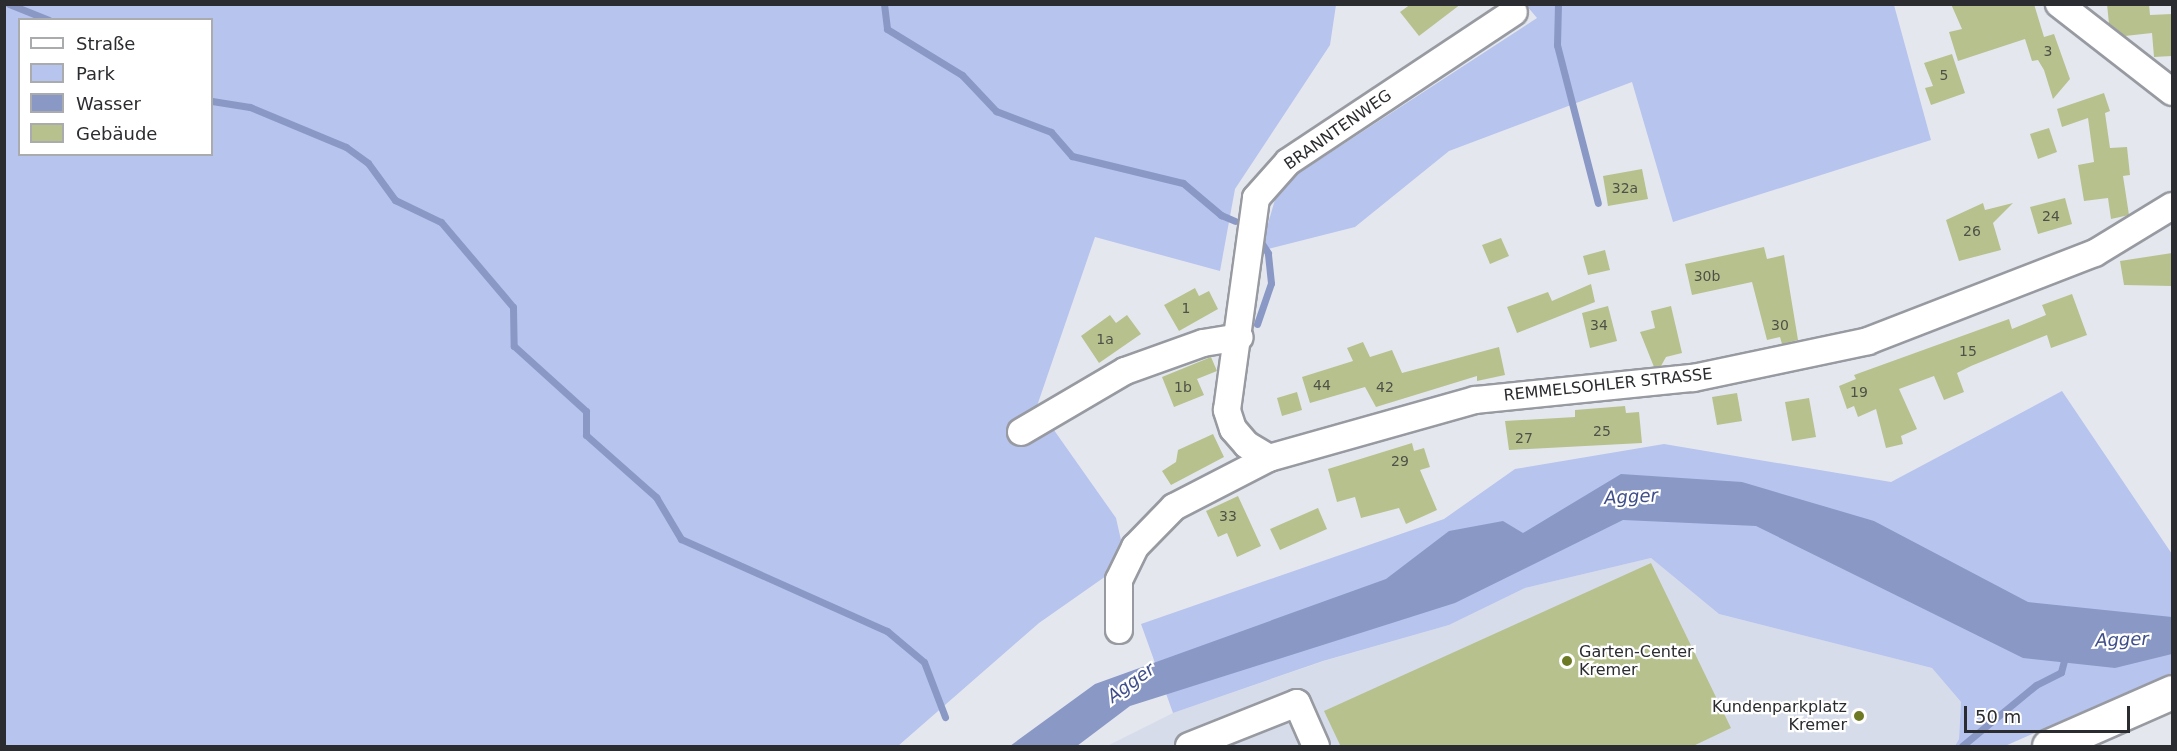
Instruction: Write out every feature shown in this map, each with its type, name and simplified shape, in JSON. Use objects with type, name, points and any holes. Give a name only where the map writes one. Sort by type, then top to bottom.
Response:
[{"type":"main road","points":[[2049,747],[2172,692]]},
{"type":"street","points":[[2059,4],[2172,92]]},
{"type":"street","name":"BRANNTENWEG","points":[[1269,458],[1247,445],[1233,429],[1227,410],[1240,337],[1242,275],[1256,198],[1288,162],[1514,12]]},
{"type":"street","name":"REMMELSOHLER STRASSE","points":[[1119,630],[1119,580],[1135,547],[1174,507],[1269,458],[1475,400],[1693,378],[1868,341],[2095,253],[2172,206]]},
{"type":"street","points":[[1021,432],[1125,371],[1203,343],[1240,337]]},
{"type":"street","points":[[1189,747],[1298,703],[1316,747]]},
{"type":"shaded area","points":[[1651,558],[1719,614],[1932,668],[1961,702],[1959,739],[1955,746],[1107,746],[1173,713],[1324,661],[1449,625],[1525,588]]},
{"type":"green space","points":[[4,5],[1336,5],[1330,45],[1235,189],[1220,271],[1095,237],[1037,406],[1116,518],[1126,562],[1039,623],[898,746],[5,746]]},
{"type":"green space","points":[[1526,5],[1894,5],[1931,140],[1673,222],[1632,82],[1449,151],[1355,227],[1260,251],[1279,186],[1537,18]]},
{"type":"green space","points":[[2062,391],[2172,554],[2172,673],[2005,746],[1955,746],[1959,739],[1961,702],[1932,668],[1719,614],[1651,558],[1525,588],[1449,625],[1323,661],[1173,713],[1141,624],[1444,519],[1515,469],[1664,444],[1891,482]]},
{"type":"water","name":"Agger","points":[[1621,474],[1742,482],[1874,521],[2028,602],[2172,617],[2172,654],[2115,668],[2023,658],[1756,526],[1623,520],[1455,603],[1130,706],[1077,746],[1010,746],[1095,684],[1386,579],[1449,531],[1503,521],[1523,533]]},
{"type":"building","points":[[1411,4],[1461,4],[1419,36],[1400,12]]},
{"type":"building","points":[[1951,4],[2034,4],[2044,37],[2054,34],[2070,79],[2053,99],[2044,70],[2038,60],[2032,61],[2025,39],[1958,61],[1949,32],[1962,29]]},
{"type":"building","points":[[2107,4],[2149,4],[2150,15],[2172,14],[2172,56],[2154,57],[2152,33],[2125,36],[2109,24]]},
{"type":"building","points":[[1952,54],[1965,93],[1931,105],[1925,88],[1933,86],[1924,63]]},
{"type":"building","points":[[2104,93],[2110,111],[2105,113],[2110,148],[2127,147],[2130,175],[2123,176],[2129,215],[2111,219],[2108,198],[2084,201],[2078,165],[2094,162],[2088,118],[2062,127],[2057,109]]},
{"type":"building","points":[[2049,128],[2057,152],[2038,159],[2030,134]]},
{"type":"building","points":[[1642,169],[1648,199],[1608,206],[1603,176]]},
{"type":"building","points":[[2065,198],[2072,224],[2038,234],[2030,207]]},
{"type":"building","points":[[1983,203],[1985,210],[2013,203],[1993,223],[2001,250],[1959,261],[1946,220]]},
{"type":"building","points":[[1501,238],[1509,256],[1490,264],[1482,245]]},
{"type":"building","points":[[1764,247],[1767,259],[1784,255],[1798,340],[1782,344],[1780,337],[1767,340],[1752,282],[1692,295],[1685,264]]},
{"type":"building","points":[[1605,250],[1610,270],[1588,275],[1583,256]]},
{"type":"building","points":[[2172,253],[2172,286],[2124,285],[2120,261]]},
{"type":"building","points":[[1591,284],[1595,302],[1517,333],[1507,307],[1548,292],[1552,301]]},
{"type":"building","points":[[1195,288],[1199,296],[1209,291],[1218,309],[1179,331],[1164,305]]},
{"type":"building","points":[[2072,294],[2087,335],[2051,348],[2047,335],[1971,366],[1957,373],[1964,392],[1944,400],[1934,376],[1899,389],[1917,429],[1901,436],[1903,444],[1886,448],[1876,409],[1858,417],[1854,406],[1847,409],[1839,386],[1856,379],[1854,375],[2009,319],[2012,329],[2046,315],[2042,305]]},
{"type":"building","points":[[1608,306],[1617,341],[1590,348],[1582,313]]},
{"type":"building","points":[[1671,306],[1682,353],[1666,357],[1661,366],[1654,367],[1640,332],[1655,328],[1651,311]]},
{"type":"building","points":[[1110,315],[1116,323],[1127,315],[1141,334],[1099,363],[1081,336]]},
{"type":"building","points":[[1363,342],[1370,357],[1392,350],[1402,373],[1499,347],[1505,375],[1477,381],[1477,376],[1376,407],[1365,387],[1310,403],[1302,377],[1353,361],[1347,348]]},
{"type":"building","points":[[1211,357],[1217,371],[1197,379],[1204,395],[1174,407],[1162,377]]},
{"type":"building","points":[[1297,392],[1302,410],[1282,416],[1277,398]]},
{"type":"building","points":[[1737,393],[1742,421],[1717,425],[1712,397]]},
{"type":"building","points":[[1809,398],[1816,437],[1792,441],[1785,402]]},
{"type":"building","points":[[1625,406],[1626,413],[1639,412],[1642,443],[1509,450],[1505,421],[1575,417],[1575,410]]},
{"type":"building","points":[[1213,434],[1224,457],[1171,485],[1162,471],[1176,462],[1178,450]]},
{"type":"building","points":[[1412,443],[1414,451],[1424,448],[1430,467],[1420,470],[1437,510],[1406,524],[1399,508],[1361,518],[1355,497],[1337,502],[1328,469]]},
{"type":"building","points":[[1238,496],[1261,546],[1237,557],[1227,533],[1218,537],[1206,511]]},
{"type":"building","points":[[1318,508],[1327,529],[1280,550],[1270,529]]},
{"type":"building","name":"Garten-Center Kremer","points":[[1651,563],[1731,728],[1691,747],[1341,747],[1324,711]]},
{"type":"waterway","points":[[9,4],[44,18]]},
{"type":"waterway","points":[[884,4],[887,29],[962,75],[996,111],[1051,132],[1072,156],[1183,183],[1221,215],[1235,221]]},
{"type":"waterway","points":[[1558,4],[1557,45],[1598,203]]},
{"type":"waterway","points":[[213,101],[250,107],[346,147],[368,163],[395,200],[441,222],[513,307],[514,346],[586,411],[586,435],[656,497],[681,539],[887,631],[924,662],[945,717]]},
{"type":"waterway","points":[[1257,324],[1271,283],[1268,253],[1259,239]]},
{"type":"waterway","points":[[1962,746],[2036,685],[2061,672],[2066,653]]},
{"type":"place","name":"Garten-Center Kremer","points":[[1567,661]]},
{"type":"place","name":"Kundenparkplatz Kremer","points":[[1859,716]]}]
